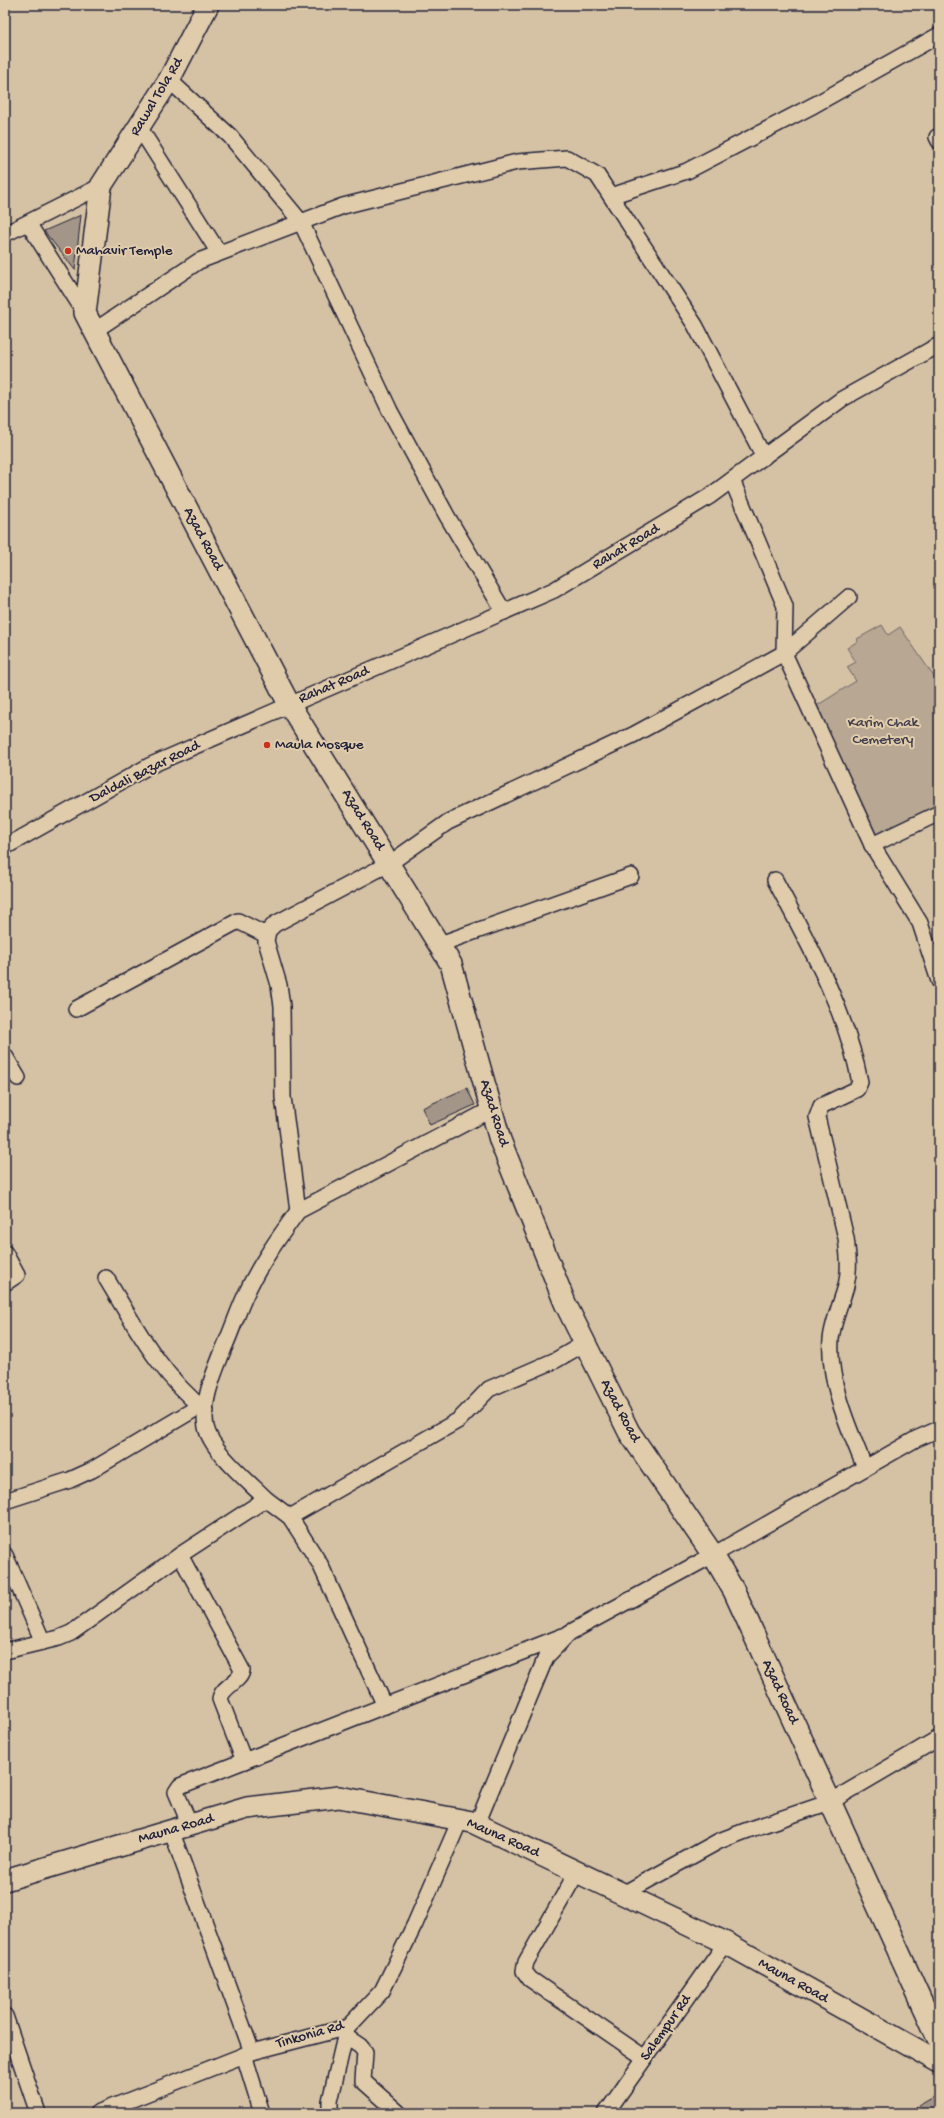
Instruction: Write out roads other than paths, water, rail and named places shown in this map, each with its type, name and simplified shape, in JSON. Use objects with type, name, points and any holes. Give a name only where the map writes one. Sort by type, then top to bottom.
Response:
[{"type":"street","name":"Rawal Tola Rd","points":[[100,186],[169,80],[208,5]]},
{"type":"street","points":[[612,196],[687,172],[814,105],[939,35]]},
{"type":"street","points":[[169,80],[230,136],[301,222],[390,411],[447,516],[504,612]]},
{"type":"street","points":[[139,127],[219,253]]},
{"type":"street","points":[[90,322],[199,261],[343,206],[517,162],[567,158],[598,175],[612,196],[695,324],[764,457]]},
{"type":"street","points":[[5,234],[100,186]]},
{"type":"street","points":[[90,322],[100,186]]},
{"type":"street","points":[[28,222],[90,322]]},
{"type":"street","name":"Azad Road","points":[[90,322],[289,704],[390,863],[451,964],[500,1140],[565,1303],[629,1432],[713,1555],[734,1591],[939,2040]]},
{"type":"street","name":"Rahat Road","points":[[289,704],[554,590],[710,496],[842,399],[939,346]]},
{"type":"street","points":[[732,480],[785,606],[784,653],[872,845],[920,923],[939,981]]},
{"type":"street","points":[[266,935],[276,924],[390,863],[448,822],[632,734],[784,653],[849,597]]},
{"type":"street","name":"Daldali Bazar Road","points":[[5,847],[149,766],[289,704]]},
{"type":"street","points":[[872,845],[939,813]]},
{"type":"street","points":[[440,944],[631,876]]},
{"type":"street","points":[[775,880],[812,950],[832,993],[844,1025],[860,1082],[857,1089],[821,1106],[817,1117],[846,1238],[848,1256],[846,1286],[832,1338],[831,1351],[834,1377],[841,1406],[865,1468]]},
{"type":"street","points":[[76,1009],[238,921],[266,935]]},
{"type":"street","points":[[266,935],[282,1006],[283,1097],[298,1211]]},
{"type":"street","points":[[5,1056],[18,1078]]},
{"type":"street","points":[[385,1706],[320,1564],[290,1517],[266,1499],[224,1456],[212,1441],[206,1427],[203,1409],[217,1366],[247,1292],[279,1236],[298,1211],[492,1109]]},
{"type":"street","points":[[5,1253],[17,1274],[5,1283]]},
{"type":"street","points":[[106,1278],[164,1370],[179,1387],[203,1409]]},
{"type":"street","points":[[290,1517],[459,1420],[489,1389],[556,1360],[585,1343]]},
{"type":"street","points":[[5,1501],[70,1480],[92,1470],[203,1409]]},
{"type":"street","points":[[262,2113],[248,2053],[181,1827],[177,1788],[569,1634],[713,1555],[916,1439],[939,1429]]},
{"type":"street","points":[[5,1651],[59,1638],[86,1624],[180,1555],[266,1499]]},
{"type":"street","points":[[5,1555],[43,1642]]},
{"type":"street","points":[[180,1555],[242,1670],[241,1674],[222,1692],[220,1699],[244,1761]]},
{"type":"street","name":"Tinkonia Rd","points":[[97,2113],[248,2053],[346,2032],[382,1991],[415,1924],[469,1822],[546,1657],[569,1634]]},
{"type":"street","points":[[623,1894],[719,1841],[830,1802],[939,1738]]},
{"type":"street","name":"Mauna Road","points":[[5,1880],[247,1808],[339,1797],[469,1822],[726,1943],[939,2062]]},
{"type":"street","points":[[577,1872],[526,1962],[524,1971],[530,1979],[645,2058]]},
{"type":"street","name":"Salempur Rd","points":[[606,2113],[726,1943]]},
{"type":"street","points":[[5,2016],[38,2113]]},
{"type":"street","points":[[330,2113],[330,2101],[346,2032]]},
{"type":"street","points":[[346,2032],[365,2052],[362,2074],[365,2084],[399,2113]]},
{"type":"place","name":"Mahavir Temple","points":[[68,251]]},
{"type":"place","name":"Maula Mosque","points":[[267,745]]},
{"type":"park label","name":"Karim Chak Cemetery","points":[[883,732]]}]
